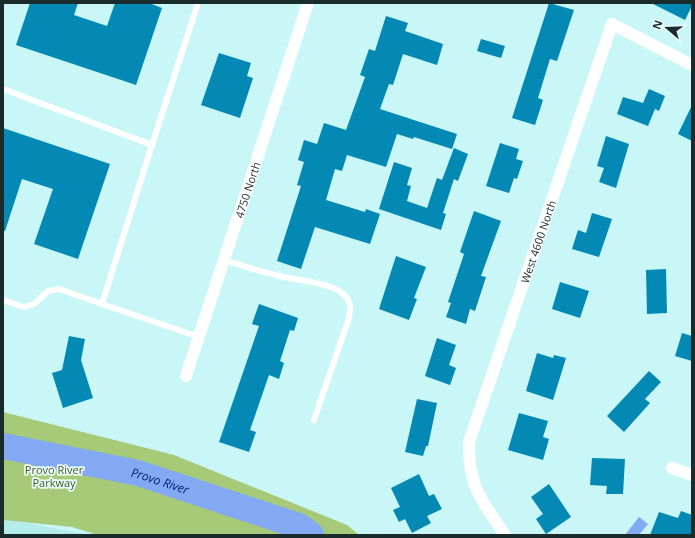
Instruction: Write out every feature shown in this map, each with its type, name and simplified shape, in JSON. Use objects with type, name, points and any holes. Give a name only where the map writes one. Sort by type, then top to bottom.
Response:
[{"type":"street","name":"4750 North","points":[[186,376],[308,3]]},
{"type":"street","name":"West 4600 North","points":[[505,535],[479,497],[472,481],[469,459],[471,433],[612,24],[692,65]]},
{"type":"street","points":[[672,468],[692,475]]},
{"type":"lane","points":[[102,304],[198,3]]},
{"type":"lane","points":[[3,89],[152,146]]},
{"type":"lane","points":[[224,260],[281,277],[320,284],[338,291],[347,298],[351,309],[348,322],[314,420]]},
{"type":"lane","points":[[3,300],[24,307],[34,304],[48,291],[59,289],[199,337]]},
{"type":"shaded area","points":[[3,520],[17,521],[89,535],[3,535]]},
{"type":"green space","name":"Provo River Parkway","points":[[3,412],[174,455],[347,525],[359,535],[98,535],[72,527],[3,520]]},
{"type":"water","points":[[639,517],[648,524],[639,535],[625,535]]},
{"type":"building","points":[[30,3],[78,3],[74,15],[107,26],[115,3],[149,3],[162,8],[136,85],[16,45]]},
{"type":"building","points":[[549,3],[574,10],[557,61],[550,59],[538,98],[543,100],[535,125],[512,118]]},
{"type":"building","points":[[651,3],[692,3],[692,6],[685,20]]},
{"type":"building","points":[[386,16],[408,23],[405,31],[443,44],[437,65],[403,54],[393,85],[389,84],[380,109],[457,134],[452,149],[414,137],[413,139],[397,134],[386,167],[347,155],[342,171],[335,169],[326,200],[365,212],[366,209],[380,214],[370,244],[315,227],[301,269],[277,261],[301,186],[297,185],[304,162],[298,160],[304,140],[317,144],[324,123],[346,130],[365,77],[360,75],[369,49],[375,51]]},
{"type":"building","points":[[481,39],[505,46],[501,58],[477,51]]},
{"type":"building","points":[[219,53],[251,63],[247,76],[253,78],[240,118],[201,105]]},
{"type":"building","points":[[649,89],[665,96],[659,111],[655,109],[648,126],[617,114],[623,97],[643,103]]},
{"type":"building","points":[[692,105],[692,141],[678,134]]},
{"type":"building","points":[[3,128],[110,164],[78,259],[34,244],[53,189],[22,179],[5,231],[3,231]]},
{"type":"building","points":[[606,136],[629,144],[616,188],[599,182],[604,168],[597,166]]},
{"type":"building","points":[[500,143],[519,149],[516,159],[523,161],[517,179],[514,178],[509,193],[486,186]]},
{"type":"building","points":[[454,148],[468,154],[458,181],[454,179],[443,213],[446,214],[441,230],[379,209],[394,162],[412,168],[407,185],[411,186],[407,201],[427,208],[437,178],[442,180]]},
{"type":"building","points":[[474,211],[501,221],[481,276],[486,277],[475,311],[470,309],[466,324],[446,317],[451,303],[448,302],[464,254],[460,252]]},
{"type":"building","points":[[592,213],[612,219],[599,257],[572,249],[578,230],[586,233]]},
{"type":"building","points":[[396,256],[426,267],[414,298],[417,299],[409,320],[379,309]]},
{"type":"building","points":[[666,269],[667,313],[647,314],[646,270]]},
{"type":"building","points":[[560,282],[589,291],[580,318],[552,309]]},
{"type":"building","points":[[259,304],[298,318],[294,331],[290,330],[280,361],[284,363],[279,379],[269,375],[250,430],[256,432],[249,452],[219,442],[259,326],[252,324]]},
{"type":"building","points":[[682,333],[692,336],[692,361],[675,356]]},
{"type":"building","points":[[69,336],[85,339],[81,360],[93,398],[63,408],[52,373],[62,370]]},
{"type":"building","points":[[437,338],[456,345],[449,365],[456,368],[450,385],[425,376]]},
{"type":"building","points":[[537,353],[553,358],[554,355],[566,358],[553,400],[526,391]]},
{"type":"building","points":[[649,371],[661,382],[645,399],[650,403],[624,432],[607,416]]},
{"type":"building","points":[[417,399],[437,403],[428,446],[426,446],[423,456],[405,452]]},
{"type":"building","points":[[519,413],[548,421],[543,437],[549,439],[543,460],[508,450]]},
{"type":"building","points":[[592,458],[625,459],[623,494],[606,494],[607,486],[590,485]]},
{"type":"building","points":[[419,474],[429,496],[434,494],[442,509],[427,516],[431,523],[412,533],[405,519],[399,522],[393,510],[400,507],[391,488]]},
{"type":"building","points":[[549,484],[571,517],[546,534],[536,519],[543,514],[531,497]]},
{"type":"building","points":[[681,511],[692,515],[692,535],[650,535],[659,512],[678,518]]},
{"type":"waterway","name":"Provo River","points":[[3,446],[138,473],[299,526],[311,535]]}]
